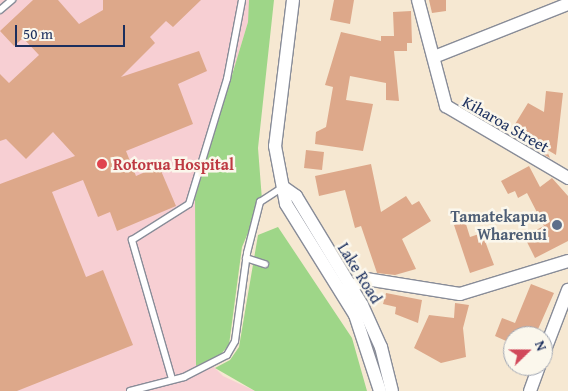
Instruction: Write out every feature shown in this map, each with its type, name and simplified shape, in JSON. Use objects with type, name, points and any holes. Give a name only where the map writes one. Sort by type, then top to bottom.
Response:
[{"type":"street","points":[[284,187],[275,146],[293,0]]},
{"type":"street","name":"Kiharoa Street","points":[[418,0],[450,111],[568,178]]},
{"type":"street","points":[[434,57],[568,4]]},
{"type":"street","name":"Lake Road","points":[[284,187],[296,196],[347,289],[372,323],[386,389]]},
{"type":"street","points":[[347,289],[366,279],[460,294],[568,262]]},
{"type":"street","points":[[553,330],[568,290]]},
{"type":"street","points":[[530,391],[535,376]]},
{"type":"lane","points":[[0,10],[12,0]]},
{"type":"lane","points":[[172,379],[132,240],[189,204],[227,79],[242,0]]},
{"type":"lane","points":[[130,391],[207,368],[227,354],[235,341],[246,258],[260,202],[284,187]]},
{"type":"lane","points":[[246,258],[265,264]]},
{"type":"shaded area","name":"Rotorua Hospital","points":[[0,0],[250,0],[248,22],[195,198],[196,365],[209,362],[223,376],[255,391],[0,391]]},
{"type":"green space","points":[[249,0],[274,0],[258,148],[262,200],[242,247],[229,345],[220,355],[196,366],[195,198],[248,22]]},
{"type":"green space","points":[[278,227],[352,338],[367,391],[255,391],[215,368],[230,360],[239,347],[258,235]]},
{"type":"building","points":[[33,0],[58,0],[79,24],[103,10],[103,0],[201,0],[173,27],[166,21],[150,37],[155,43],[121,77],[199,51],[207,71],[178,84],[193,124],[126,151],[136,176],[159,166],[176,206],[117,231],[110,212],[98,217],[83,180],[52,192],[86,277],[103,270],[133,345],[17,391],[0,391],[0,184],[75,156],[53,132],[26,159],[6,139],[0,141],[0,74],[9,83],[39,55],[23,38],[14,46],[0,31]]},
{"type":"building","points":[[334,0],[354,0],[350,24],[330,20]]},
{"type":"building","points":[[429,0],[446,0],[446,11],[432,13]]},
{"type":"building","points":[[411,11],[412,43],[407,43],[407,51],[394,51],[399,101],[386,100],[386,83],[350,76],[346,100],[373,104],[363,151],[315,144],[316,132],[326,127],[333,87],[325,85],[341,32],[381,41],[381,36],[394,36],[393,12]]},
{"type":"building","points":[[546,91],[563,93],[556,155],[546,149],[550,158],[509,134],[528,103],[544,112]]},
{"type":"building","points":[[306,150],[324,152],[322,170],[304,168]]},
{"type":"building","points":[[371,164],[381,212],[406,196],[412,205],[419,201],[431,221],[402,239],[416,269],[395,275],[377,273],[361,226],[355,228],[345,190],[319,196],[315,176]]},
{"type":"building","points":[[529,166],[540,187],[552,178],[568,196],[568,241],[535,258],[524,236],[544,226],[527,193],[518,198],[515,191],[508,194],[501,181]]},
{"type":"building","points":[[465,221],[470,237],[482,233],[494,265],[470,273],[454,225]]},
{"type":"building","points":[[531,284],[554,293],[539,326],[503,326],[503,340],[495,336],[502,318],[515,323]]},
{"type":"building","points":[[386,293],[422,300],[418,323],[395,314],[396,307],[383,304]]},
{"type":"building","points":[[455,303],[469,305],[463,328],[466,357],[441,363],[414,348],[429,315],[454,318]]},
{"type":"place","name":"Rotorua Hospital","points":[[102,164]]},
{"type":"place","name":"Tamatekapua Wharenui","points":[[557,225]]}]
